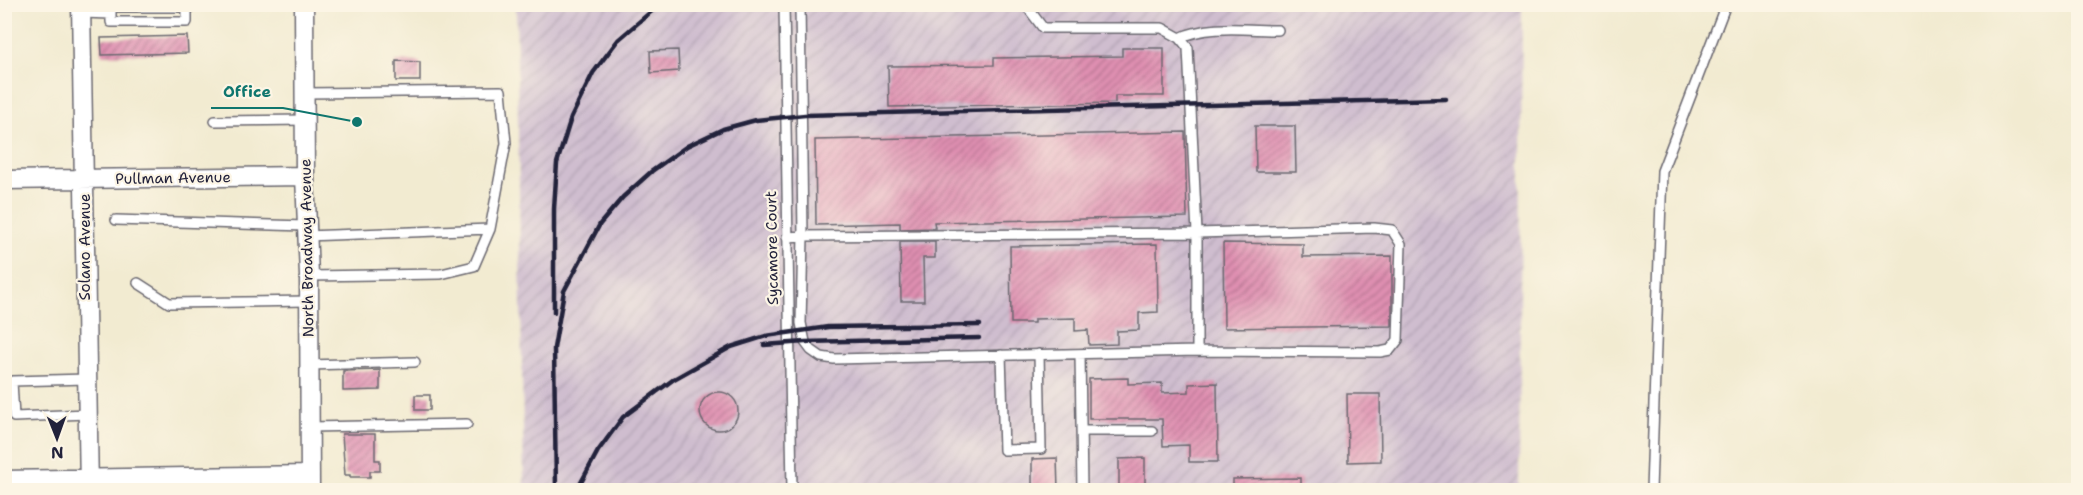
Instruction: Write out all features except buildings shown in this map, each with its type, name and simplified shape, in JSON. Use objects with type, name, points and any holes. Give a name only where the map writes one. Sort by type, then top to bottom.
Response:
[{"type":"street","name":"North Broadway Avenue","points":[[304,4],[310,483]]},
{"type":"street","name":"Solano Avenue","points":[[81,9],[89,484]]},
{"type":"street","name":"Pullman Avenue","points":[[4,180],[305,176]]},
{"type":"street","points":[[4,480],[89,484],[310,483]]},
{"type":"lane","name":"Sycamore Court","points":[[783,4],[792,490]]},
{"type":"lane","points":[[787,237],[803,237],[1197,233],[1374,228],[1392,230],[1401,244],[1398,340],[1390,350],[1380,352],[1197,351],[834,359],[821,357],[805,342],[802,330],[803,237],[800,4]]},
{"type":"lane","points":[[1028,4],[1028,8],[1043,28],[1162,28],[1180,38],[1188,48],[1197,233],[1197,351]]},
{"type":"lane","points":[[1651,490],[1662,171],[1726,4]]},
{"type":"lane","points":[[111,6],[188,7],[187,22],[111,22],[111,14],[111,6]]},
{"type":"lane","points":[[81,9],[111,14]]},
{"type":"lane","points":[[1180,38],[1192,31],[1278,30]]},
{"type":"lane","points":[[305,93],[501,91],[506,143],[490,229],[474,266],[441,274],[309,276]]},
{"type":"lane","points":[[215,121],[305,120]]},
{"type":"lane","points":[[116,220],[306,231],[490,229]]},
{"type":"lane","points":[[138,283],[169,303],[308,301]]},
{"type":"lane","points":[[1001,355],[1004,450],[1041,449],[1039,354]]},
{"type":"lane","points":[[1080,354],[1082,490]]},
{"type":"lane","points":[[309,365],[415,362]]},
{"type":"lane","points":[[87,379],[12,381],[14,417],[87,414]]},
{"type":"lane","points":[[310,428],[467,424]]},
{"type":"lane","points":[[1081,431],[1152,431]]},
{"type":"shaded area","points":[[516,5],[1522,5],[1519,490],[524,490]]},
{"type":"railway","points":[[554,312],[554,209],[557,163],[571,118],[593,73],[618,40],[660,4]]},
{"type":"railway","points":[[556,490],[554,348],[564,291],[600,224],[623,197],[652,171],[687,146],[723,129],[756,120],[805,115],[1446,99]]},
{"type":"railway","points":[[577,490],[598,451],[623,417],[674,379],[731,347],[766,336],[828,327],[980,325]]},
{"type":"railway","points":[[764,345],[979,338]]},
{"type":"place","name":"Office","points":[[357,122]]}]
